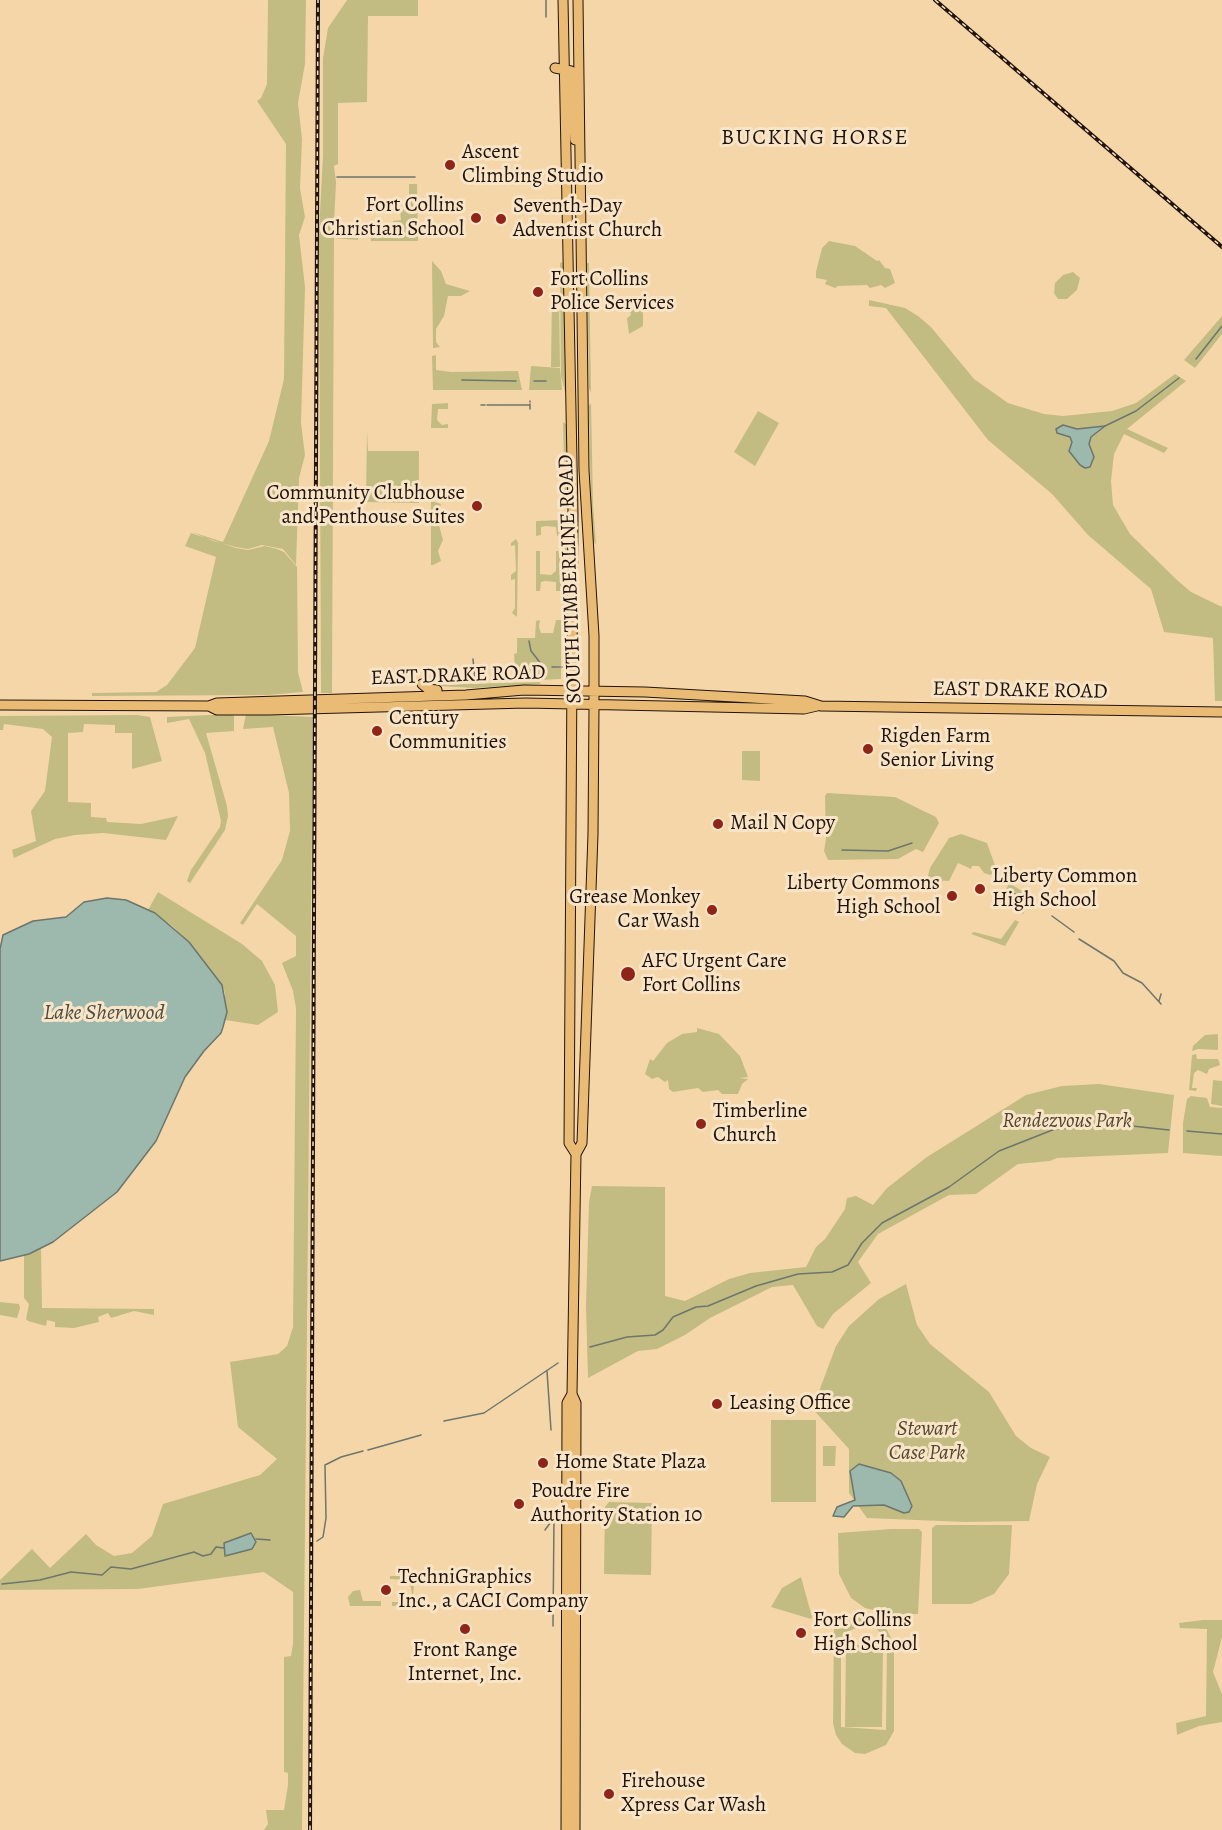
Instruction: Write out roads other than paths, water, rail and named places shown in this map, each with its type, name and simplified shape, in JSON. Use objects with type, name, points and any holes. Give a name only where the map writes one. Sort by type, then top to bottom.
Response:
[{"type":"main road","name":"SOUTH TIMBERLINE ROAD","points":[[563,0],[560,68],[570,334],[573,690],[569,1143],[576,1154]]},
{"type":"main road","name":"SOUTH TIMBERLINE ROAD","points":[[575,1830],[576,1403],[572,1394],[576,1154],[582,1143],[593,834],[594,703],[592,599],[584,470],[578,0]]},
{"type":"main road","points":[[560,68],[569,69],[572,75],[573,127],[579,148]]},
{"type":"main road","points":[[570,334],[575,356],[576,392],[584,398]]},
{"type":"main road","points":[[570,398],[576,402],[578,457],[584,470]]},
{"type":"main road","points":[[422,684],[428,689],[473,690],[481,693]]},
{"type":"main road","name":"EAST DRAKE ROAD","points":[[0,705],[209,706],[524,690],[594,690],[805,701],[817,705],[1222,712]]},
{"type":"main road","points":[[421,706],[433,700],[481,693]]},
{"type":"main road","points":[[347,707],[366,702],[419,700],[422,696]]},
{"type":"main road","points":[[731,707],[734,702],[784,700]]},
{"type":"main road","points":[[239,713],[244,706],[265,706],[272,701]]},
{"type":"main road","name":"EAST DRAKE ROAD","points":[[209,706],[217,710],[239,713],[347,707],[573,703],[804,709],[817,705]]},
{"type":"main road","name":"SOUTH TIMBERLINE ROAD","points":[[566,1830],[567,1403],[572,1394]]},
{"type":"water","points":[[1063,425],[1077,429],[1105,426],[1091,437],[1089,444],[1094,457],[1090,467],[1085,468],[1080,465],[1069,451],[1072,442],[1070,437],[1057,433],[1056,429]]},
{"type":"water","points":[[1008,891],[1024,898],[1025,907],[1019,909],[1009,904],[1006,898]]},
{"type":"water","name":"Lake Sherwood","points":[[107,898],[126,900],[155,913],[189,942],[222,985],[227,1012],[223,1027],[221,1033],[185,1077],[156,1141],[117,1192],[53,1242],[29,1254],[0,1261],[0,949],[3,935],[33,921],[66,917],[84,902]]},
{"type":"water","points":[[859,1464],[891,1473],[901,1481],[912,1506],[909,1512],[904,1513],[884,1505],[853,1506],[844,1517],[833,1516],[837,1507],[855,1500],[850,1471]]},
{"type":"water","points":[[251,1533],[256,1542],[252,1549],[225,1556],[224,1543]]},
{"type":"waterway","points":[[546,0],[546,17]]},
{"type":"waterway","points":[[337,177],[415,177]]},
{"type":"waterway","points":[[1196,359],[1222,326]]},
{"type":"waterway","points":[[1105,426],[1136,411],[1179,378]]},
{"type":"waterway","points":[[462,380],[516,381]]},
{"type":"waterway","points":[[534,381],[546,381]]},
{"type":"waterway","points":[[530,404],[530,409]]},
{"type":"waterway","points":[[487,405],[498,405]]},
{"type":"waterway","points":[[499,405],[530,405]]},
{"type":"waterway","points":[[529,641],[531,651],[542,665]]},
{"type":"waterway","points":[[473,659],[475,680],[486,680]]},
{"type":"waterway","points":[[552,667],[561,667]]},
{"type":"waterway","points":[[505,679],[513,678]]},
{"type":"waterway","points":[[491,679],[499,679]]},
{"type":"waterway","points":[[464,681],[475,680]]},
{"type":"waterway","points":[[449,681],[458,681]]},
{"type":"waterway","points":[[842,850],[888,851],[912,843]]},
{"type":"waterway","points":[[1052,916],[1074,932]]},
{"type":"waterway","points":[[1079,939],[1114,961],[1123,973],[1142,983],[1161,1004]]},
{"type":"waterway","points":[[1159,1001],[1161,994]]},
{"type":"waterway","points":[[590,1347],[627,1337],[655,1335],[663,1330],[673,1317],[696,1307],[708,1306],[756,1286],[798,1274],[832,1272],[848,1265],[862,1243],[882,1223],[949,1187],[999,1151],[1055,1129],[1123,1125],[1169,1130]]},
{"type":"waterway","points":[[1187,1131],[1222,1134]]},
{"type":"waterway","points":[[444,1421],[484,1413],[558,1363]]},
{"type":"waterway","points":[[547,1371],[551,1430]]},
{"type":"waterway","points":[[368,1450],[421,1435]]},
{"type":"waterway","points":[[317,1541],[323,1537],[326,1518],[325,1465],[341,1457],[363,1451]]},
{"type":"waterway","points":[[553,1626],[554,1517]]},
{"type":"waterway","points":[[545,1530],[553,1519]]},
{"type":"waterway","points":[[256,1539],[270,1540]]},
{"type":"waterway","points":[[2,1584],[40,1580],[71,1572],[102,1575],[111,1567],[131,1569],[194,1552],[203,1556],[211,1554],[216,1547],[224,1548]]},
{"type":"railway","points":[[310,1830],[318,0]]},
{"type":"railway","points":[[935,0],[1222,247]]},
{"type":"place","name":"Ascent Climbing Studio","points":[[450,165]]},
{"type":"place","name":"Fort Collins Christian School","points":[[476,218]]},
{"type":"place","name":"Seventh-Day Adventist Church","points":[[501,219]]},
{"type":"place","name":"Fort Collins Police Services","points":[[538,292]]},
{"type":"place","name":"Community Clubhouse and Penthouse Suites","points":[[477,506]]},
{"type":"place","name":"Century Communities","points":[[377,731]]},
{"type":"place","name":"Rigden Farm Senior Living","points":[[868,749]]},
{"type":"place","name":"Mail N Copy","points":[[718,824]]},
{"type":"place","name":"Liberty Common High School","points":[[980,889]]},
{"type":"place","name":"Liberty Commons High School","points":[[952,896]]},
{"type":"place","name":"Grease Monkey Car Wash","points":[[712,910]]},
{"type":"place","name":"AFC Urgent Care Fort Collins","points":[[628,974]]},
{"type":"place","name":"Timberline Church","points":[[701,1124]]},
{"type":"place","name":"Leasing Office","points":[[717,1404]]},
{"type":"place","name":"Home State Plaza","points":[[543,1463]]},
{"type":"place","name":"Poudre Fire Authority Station 10","points":[[519,1504]]},
{"type":"place","name":"TechniGraphics Inc., a CACI Company","points":[[386,1590]]},
{"type":"place","name":"Front Range Internet, Inc.","points":[[465,1629]]},
{"type":"place","name":"Fort Collins High School","points":[[801,1633]]},
{"type":"place","name":"Firehouse Xpress Car Wash","points":[[609,1794]]},
{"type":"district","name":"BUCKING HORSE","points":[[815,139]]},
{"type":"park label","name":"Rendezvous Park","points":[[1067,1122]]},
{"type":"park label","name":"Stewart Case Park","points":[[927,1442]]}]
